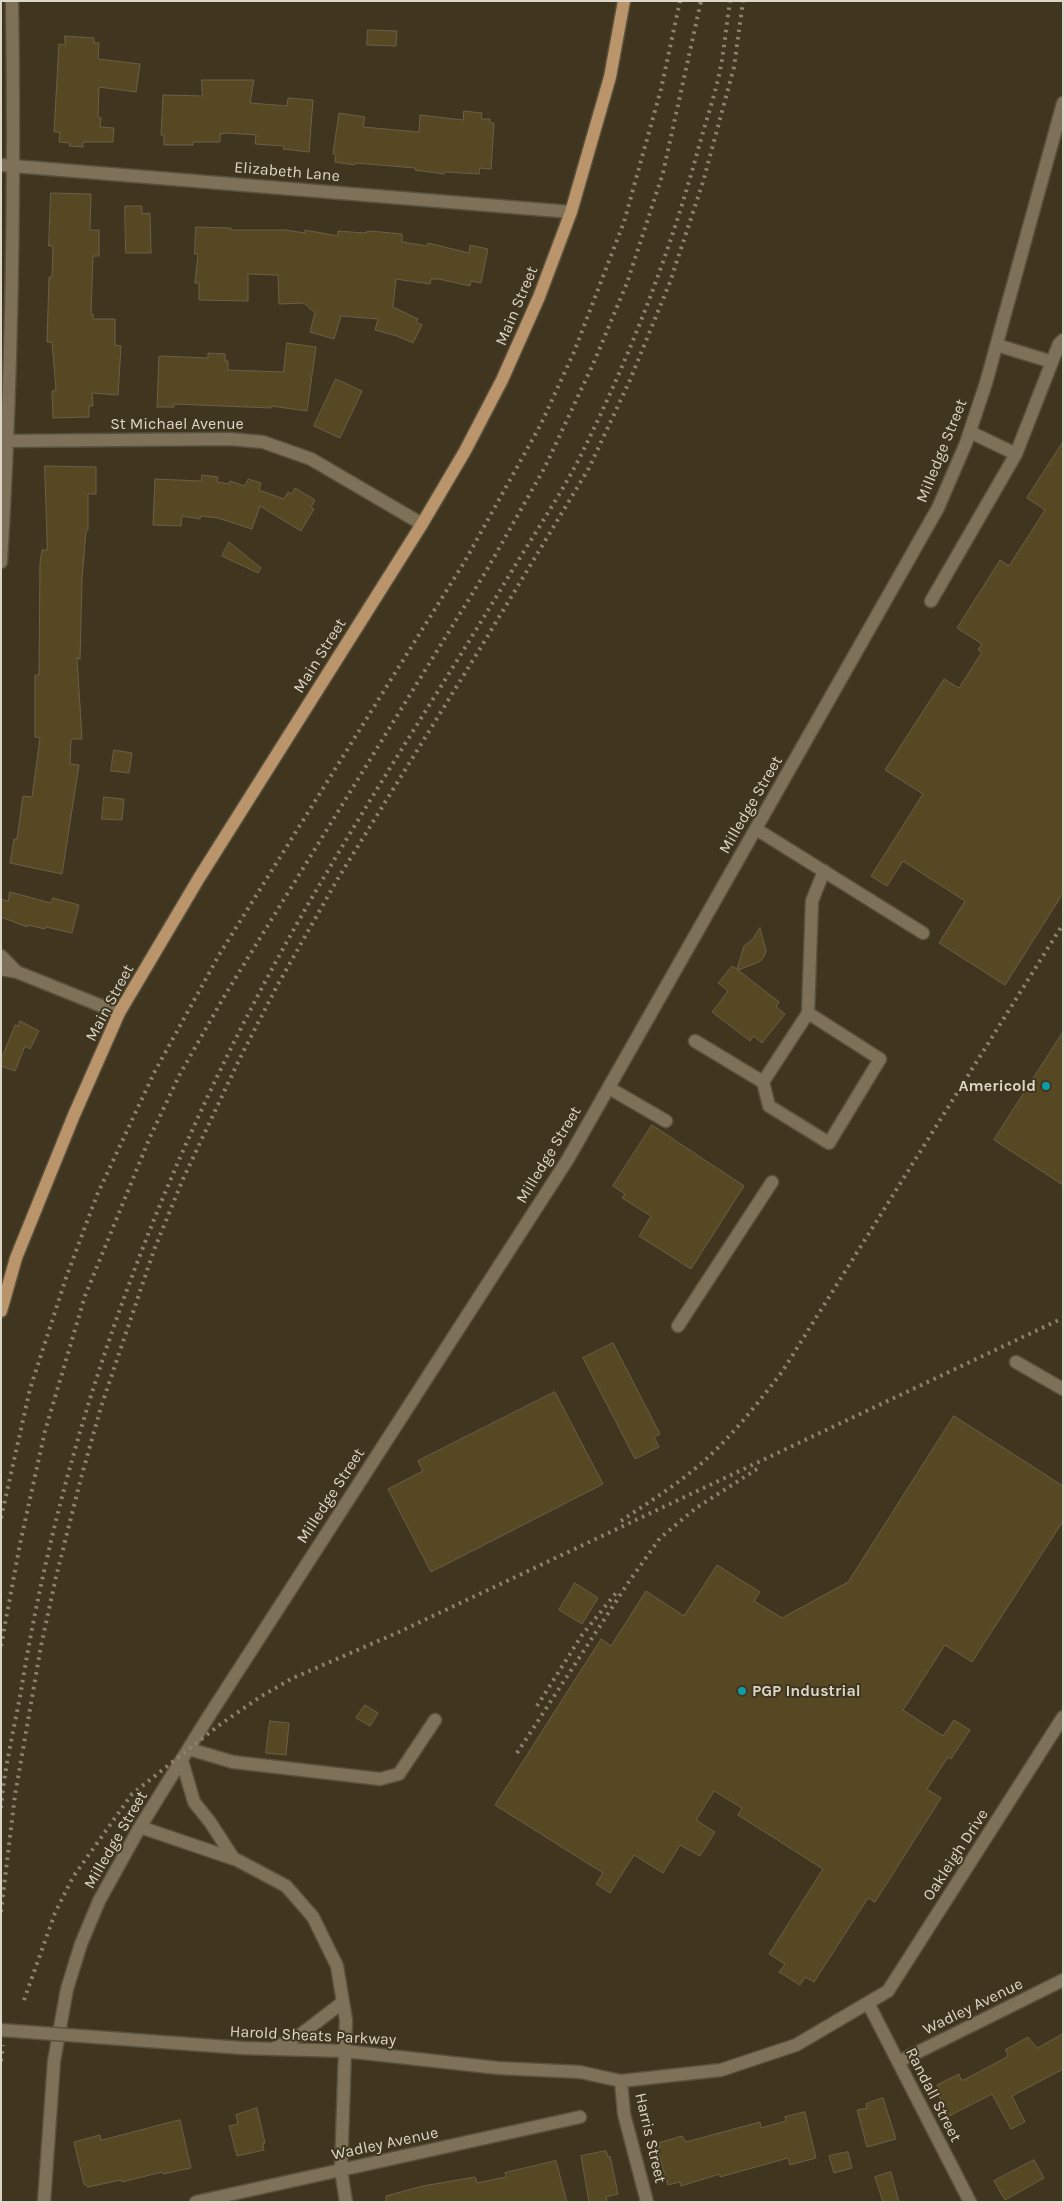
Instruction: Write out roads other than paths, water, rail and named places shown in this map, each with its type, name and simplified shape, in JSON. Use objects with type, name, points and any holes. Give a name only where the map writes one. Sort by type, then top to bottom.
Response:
[{"type":"main road","name":"Main Street","points":[[1,1311],[16,1258],[74,1116],[120,1013],[204,871],[422,524],[466,451],[502,380],[539,297],[571,212],[610,77],[624,1]]},
{"type":"street","points":[[1,562],[14,166],[12,1]]},
{"type":"street","name":"Milledge Street","points":[[44,2202],[54,2061],[67,1988],[81,1944],[99,1901],[140,1827],[189,1748],[568,1159],[938,508],[970,432],[997,345],[1063,103]]},
{"type":"street","name":"Elizabeth Lane","points":[[1,165],[571,212]]},
{"type":"street","points":[[931,601],[1016,454],[1059,344],[1063,340]]},
{"type":"street","points":[[997,345],[1052,362]]},
{"type":"street","points":[[970,432],[1016,454]]},
{"type":"street","name":"St Michael Avenue","points":[[5,441],[230,439],[263,442],[311,459],[422,524]]},
{"type":"street","points":[[756,829],[923,932]]},
{"type":"street","points":[[808,1012],[880,1059],[829,1144],[768,1106],[764,1082],[808,1012],[812,901],[824,871]]},
{"type":"street","points":[[1,956],[17,972]]},
{"type":"street","points":[[1,969],[17,972],[120,1013]]},
{"type":"street","points":[[695,1041],[764,1082]]},
{"type":"street","points":[[608,1088],[666,1121]]},
{"type":"street","points":[[678,1326],[772,1182]]},
{"type":"street","points":[[1016,1362],[1063,1390]]},
{"type":"street","name":"Oakleigh Drive","points":[[868,2003],[888,1991],[1063,1718]]},
{"type":"street","points":[[189,1748],[233,1762],[380,1779],[399,1774],[435,1720]]},
{"type":"street","points":[[182,1761],[194,1802],[210,1822],[234,1859]]},
{"type":"street","points":[[140,1827],[234,1859],[286,1886],[313,1917],[337,1966],[346,2020],[341,2170],[346,2202]]},
{"type":"street","name":"Wadley Avenue","points":[[898,2062],[1063,1980]]},
{"type":"street","points":[[273,2049],[300,2035],[343,2002]]},
{"type":"street","points":[[622,2082],[721,2070],[796,2045],[868,2003]]},
{"type":"street","name":"Randall Street","points":[[868,2003],[970,2202]]},
{"type":"street","name":"Harold Sheats Parkway","points":[[1,2030],[242,2048],[345,2051],[498,2068],[580,2072],[622,2082]]},
{"type":"street","name":"Harris Street","points":[[622,2082],[624,2114],[647,2202]]},
{"type":"street","name":"Wadley Avenue","points":[[196,2202],[580,2117]]},
{"type":"railway","points":[[1,1518],[30,1389],[67,1275],[97,1195],[154,1073],[219,955],[465,561],[541,424],[574,352],[624,222],[661,89],[680,1]]},
{"type":"railway","points":[[1,1646],[20,1544],[45,1431],[85,1296],[150,1137],[180,1074],[225,995],[485,573],[545,467],[594,362],[627,283],[663,173],[701,1]]},
{"type":"railway","points":[[1,1808],[7,1764],[41,1583],[68,1476],[99,1371],[135,1267],[177,1165],[223,1066],[273,968],[327,872],[555,501],[579,459],[615,383],[647,306],[688,186],[722,60],[730,1]]},
{"type":"railway","points":[[1,1912],[15,1795],[41,1646],[56,1577],[101,1407],[154,1250],[183,1179],[239,1060],[277,986],[337,880],[589,468],[630,380],[670,282],[703,182],[734,67],[743,1]]},
{"type":"railway","points":[[621,1521],[674,1485],[716,1450],[782,1372],[1063,924]]},
{"type":"railway","points":[[24,2000],[55,1913],[73,1877],[132,1794],[218,1726],[260,1697],[293,1678],[399,1632],[1063,1318]]},
{"type":"railway","points":[[517,1753],[628,1583],[660,1538],[696,1508],[757,1469]]},
{"type":"railway","points":[[537,1706],[582,1635],[616,1593]]},
{"type":"railway","points":[[1,2061],[3,2045]]},
{"type":"place","name":"Americold","points":[[1046,1086]]},
{"type":"place","name":"PGP Industrial","points":[[742,1691]]}]
